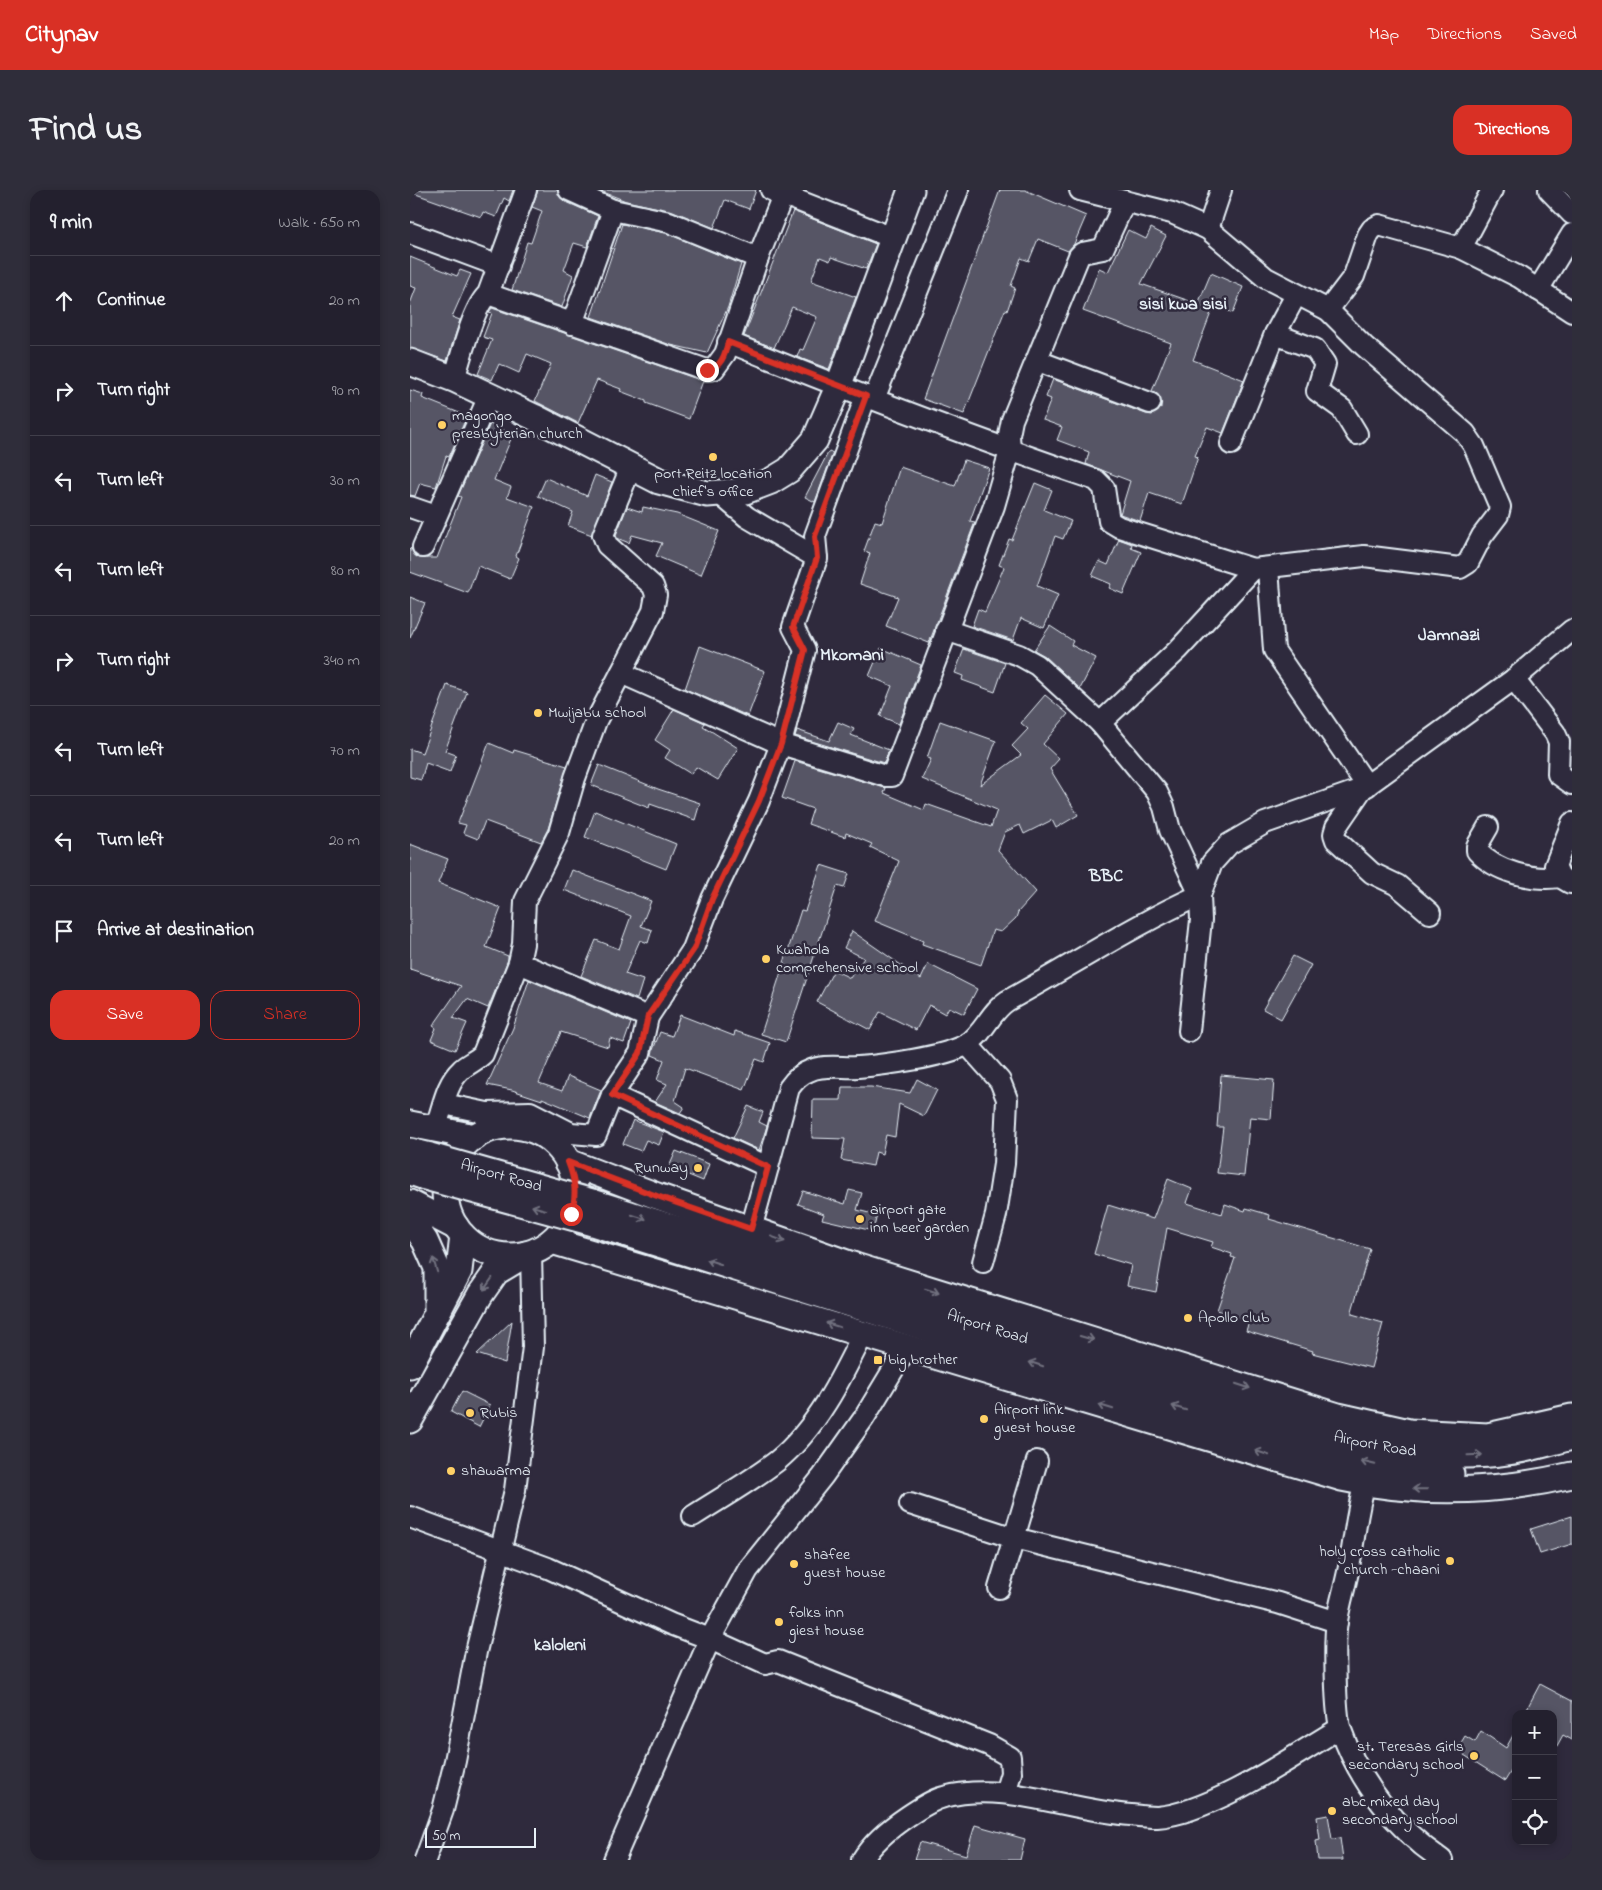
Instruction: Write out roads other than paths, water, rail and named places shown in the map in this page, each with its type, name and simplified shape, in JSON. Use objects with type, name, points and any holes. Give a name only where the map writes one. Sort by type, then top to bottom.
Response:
[{"type":"main road","points":[[410,362],[454,379],[631,467],[679,488],[694,492],[720,494],[745,491],[771,481],[789,470],[812,444],[838,387],[911,190]]},
{"type":"main road","points":[[410,1124],[475,1137]]},
{"type":"main road","points":[[410,1366],[460,1270],[460,1231],[447,1206],[446,1183],[452,1162],[458,1152],[475,1137],[496,1128],[507,1126],[530,1130],[550,1140],[568,1162],[575,1182],[574,1204],[566,1224],[536,1249],[496,1272],[480,1295],[410,1420]]},
{"type":"main road","name":"Airport Road","points":[[410,1151],[592,1202],[1120,1380],[1328,1454],[1417,1472],[1448,1474],[1516,1472],[1572,1458]]},
{"type":"main road","points":[[568,1162],[657,1196],[855,1266],[1291,1402],[1371,1424],[1409,1432],[1488,1436],[1572,1417]]},
{"type":"main road","name":"Airport Road","points":[[410,1172],[586,1221],[1120,1380],[1330,1436],[1418,1453],[1470,1455],[1502,1452],[1572,1437]]},
{"type":"main road","points":[[410,1203],[460,1231],[486,1251],[499,1255],[536,1249],[863,1334],[1365,1483],[1414,1490],[1481,1489],[1534,1484],[1572,1475]]},
{"type":"main road","points":[[410,1219],[425,1241],[438,1268],[437,1313]]},
{"type":"street","points":[[454,379],[479,304],[488,294],[526,190]]},
{"type":"street","points":[[568,190],[613,210],[669,222],[758,258]]},
{"type":"street","points":[[444,1104],[487,1113],[530,1112],[571,1133],[596,1135],[612,1095],[640,1053],[648,1016],[694,949],[712,899],[759,801],[781,744],[805,650],[793,627],[817,558],[815,536],[870,397],[958,190]]},
{"type":"street","points":[[728,342],[838,387],[870,397],[1010,451],[1096,480],[1104,488],[1109,521],[1119,527],[1260,568],[1364,556],[1460,568],[1468,564],[1482,536],[1498,515],[1500,507],[1474,446],[1465,433],[1364,346],[1328,310],[1266,278],[1208,229],[1172,213],[1080,190]]},
{"type":"street","points":[[1208,229],[1221,190]]},
{"type":"street","points":[[1461,248],[1492,190]]},
{"type":"street","points":[[1549,190],[1572,214]]},
{"type":"street","points":[[488,294],[707,370],[714,369],[721,362],[779,192],[893,238]]},
{"type":"street","points":[[621,673],[781,744],[885,776],[892,776],[994,506],[1010,451],[1009,435],[1012,420],[1038,361],[1079,256],[1082,253],[1103,249],[1125,201]]},
{"type":"street","points":[[572,324],[613,210]]},
{"type":"street","points":[[1328,310],[1354,276],[1368,235],[1372,229],[1379,225],[1461,248],[1519,277],[1572,312]]},
{"type":"street","points":[[410,232],[498,266]]},
{"type":"street","points":[[1538,290],[1572,234]]},
{"type":"street","points":[[1232,444],[1275,334],[1296,295]]},
{"type":"street","points":[[1275,334],[1315,349],[1326,364],[1317,391],[1342,409],[1357,434]]},
{"type":"street","points":[[1038,361],[1150,403]]},
{"type":"street","points":[[423,547],[489,396]]},
{"type":"street","points":[[436,1130],[451,1083],[462,1069],[474,1064],[483,1054],[518,963],[522,944],[525,901],[559,833],[575,778],[596,721],[653,611],[656,595],[653,586],[606,545],[603,535],[631,467]]},
{"type":"street","points":[[720,494],[747,517],[817,558]]},
{"type":"street","points":[[410,507],[436,516]]},
{"type":"street","points":[[1100,724],[1260,568]]},
{"type":"street","points":[[1260,568],[1274,650],[1365,788]]},
{"type":"street","points":[[946,630],[1019,655],[1037,665],[1100,724],[1157,792],[1164,807],[1170,830],[1200,895],[1201,920],[1190,1031]]},
{"type":"street","points":[[751,1229],[789,1088],[809,1070],[890,1063],[954,1050],[967,1044],[999,1006],[1007,1000],[1069,967],[1120,936],[1200,895],[1212,863],[1229,844],[1265,823],[1365,788],[1514,680],[1572,630]]},
{"type":"street","points":[[1514,680],[1555,733],[1560,748],[1558,774],[1572,784]]},
{"type":"street","points":[[1365,788],[1336,827],[1334,834],[1336,840],[1372,873],[1397,885],[1430,913]]},
{"type":"street","points":[[1566,880],[1556,866],[1572,823]]},
{"type":"street","points":[[1488,826],[1477,846],[1477,851],[1487,860],[1514,873],[1538,878],[1566,880]]},
{"type":"street","points":[[518,963],[648,1016]]},
{"type":"street","points":[[967,1044],[1000,1081],[1007,1099],[1003,1172],[996,1215],[984,1262]]},
{"type":"street","points":[[612,1095],[768,1167]]},
{"type":"street","points":[[425,1860],[442,1810],[453,1769],[476,1652],[515,1490],[532,1356],[536,1249]]},
{"type":"street","points":[[693,1516],[777,1460],[815,1419],[840,1380],[863,1334]]},
{"type":"street","points":[[614,1860],[710,1640],[748,1570],[823,1476],[864,1418],[907,1348]]},
{"type":"street","points":[[998,1588],[1037,1461]]},
{"type":"street","points":[[1365,1483],[1359,1503],[1350,1560],[1336,1622],[1336,1684],[1340,1728],[1368,1784],[1398,1824],[1426,1849],[1442,1860]]},
{"type":"street","points":[[910,1504],[1014,1538],[1278,1603],[1336,1622]]},
{"type":"street","points":[[410,1516],[548,1568],[765,1664],[778,1661],[989,1745],[1010,1757],[1011,1773],[1005,1793]]},
{"type":"street","points":[[862,1860],[870,1847],[898,1823],[942,1797],[979,1791],[1005,1793],[1100,1812],[1157,1817],[1194,1808],[1224,1795],[1340,1728]]},
{"type":"place","name":"magongo presbyterian church","points":[[442,425]]},
{"type":"place","name":"port Reitz location chief's office","points":[[713,457]]},
{"type":"place","name":"Mwijabu school","points":[[538,713]]},
{"type":"place","name":"Kwahola comprehensive school","points":[[766,959]]},
{"type":"place","name":"Runway","points":[[698,1168]]},
{"type":"place","name":"airport gate inn beer garden","points":[[860,1219]]},
{"type":"place","name":"Apollo club","points":[[1188,1318]]},
{"type":"place","name":"big brother","points":[[878,1360]]},
{"type":"place","name":"Rubis","points":[[470,1413]]},
{"type":"place","name":"Airport link guest house","points":[[984,1419]]},
{"type":"place","name":"shawarma","points":[[451,1471]]},
{"type":"place","name":"holy cross catholic church -chaani","points":[[1450,1561]]},
{"type":"place","name":"shafee guest house","points":[[794,1564]]},
{"type":"place","name":"folks inn giest house","points":[[779,1622]]},
{"type":"place","name":"st. Teresas Girls secondary school","points":[[1474,1756]]},
{"type":"place","name":"abc mixed day secondary school","points":[[1332,1811]]},
{"type":"district","name":"sisi kwa sisi","points":[[1183,305]]},
{"type":"district","name":"Jamnazi","points":[[1449,636]]},
{"type":"district","name":"Mkomani","points":[[852,656]]},
{"type":"district","name":"BBC","points":[[1106,877]]},
{"type":"district","name":"kaloleni","points":[[560,1646]]}]
